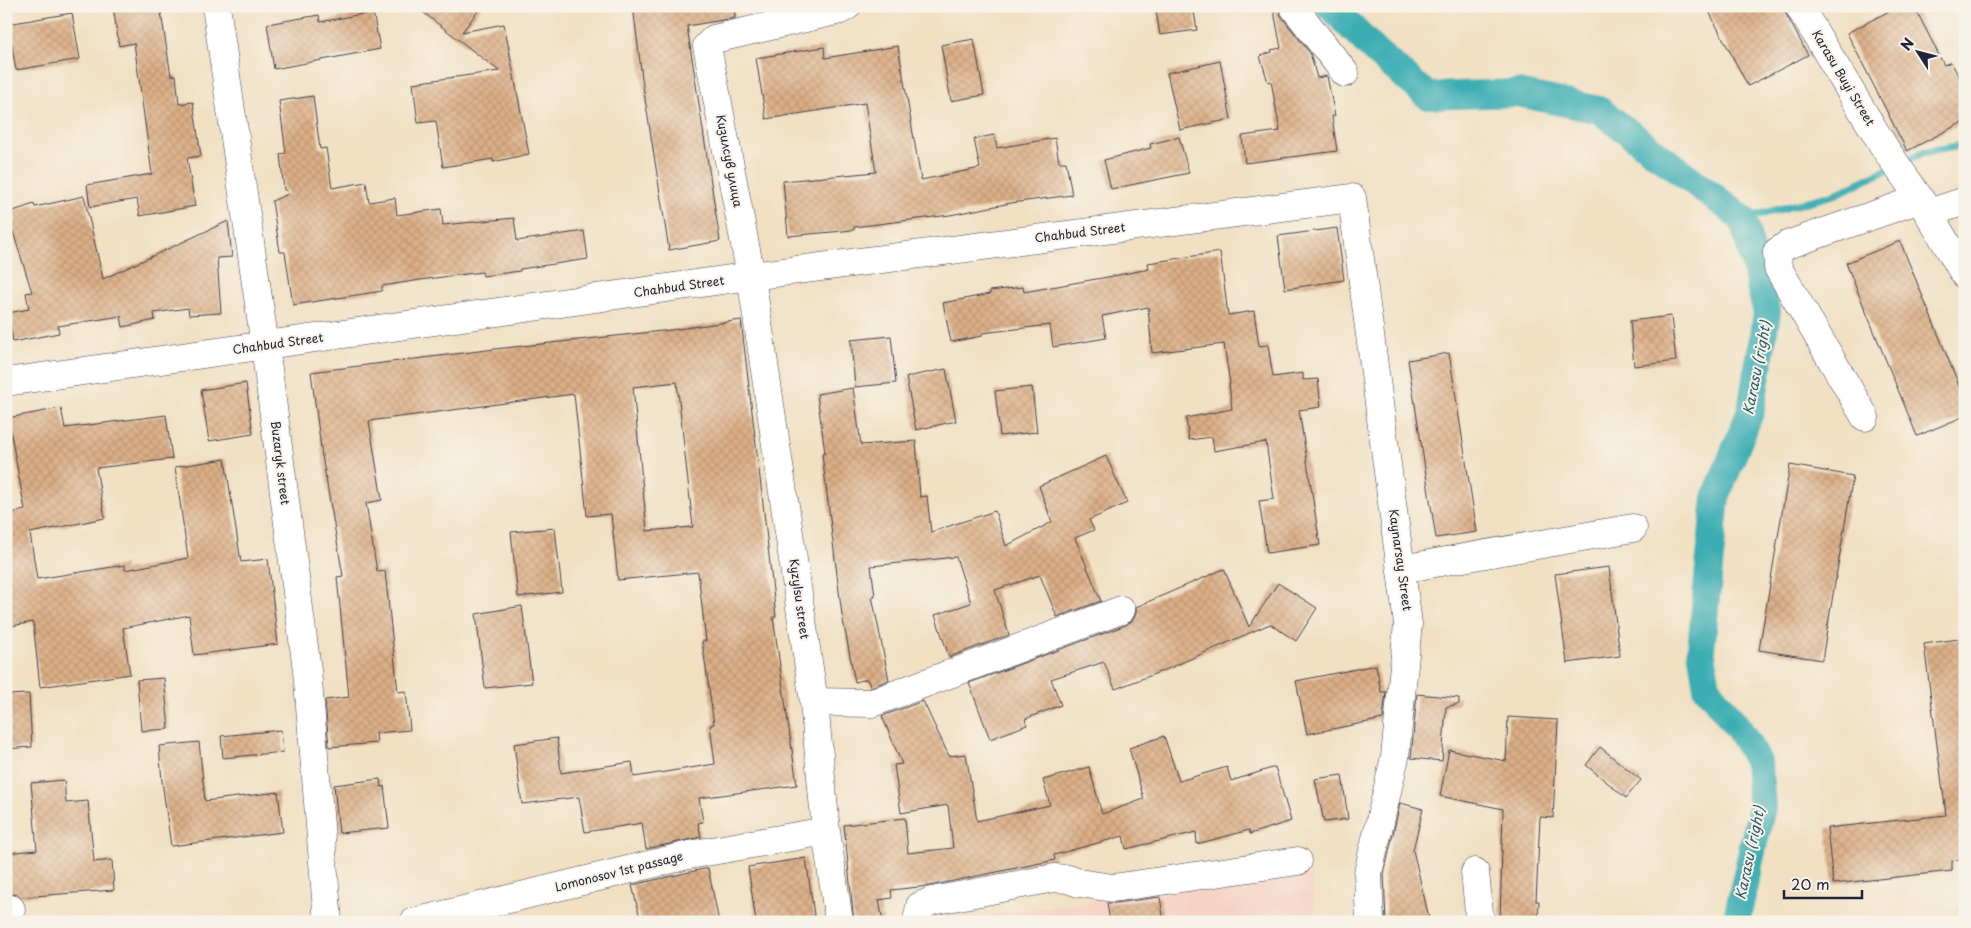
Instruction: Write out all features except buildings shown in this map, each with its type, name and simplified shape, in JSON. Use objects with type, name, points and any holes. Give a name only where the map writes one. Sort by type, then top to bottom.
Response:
[{"type":"street","name":"Buzaryk street","points":[[216,6],[265,346],[307,670],[328,922]]},
{"type":"street","name":"Кизилсув улица","points":[[751,276],[707,46],[714,39],[840,10],[847,6]]},
{"type":"street","points":[[1293,6],[1345,73]]},
{"type":"street","name":"Karasu Buyi Street","points":[[1799,6],[1886,150],[1920,198]]},
{"type":"street","name":"Chahbud Street","points":[[6,382],[751,276],[1352,198]]},
{"type":"street","name":"Kaynarsay Street","points":[[1352,198],[1408,624],[1395,757],[1368,873],[1370,922]]},
{"type":"street","points":[[1865,417],[1778,268],[1777,252],[1787,246],[1920,198],[1965,201]]},
{"type":"street","points":[[1920,198],[1965,276]]},
{"type":"street","name":"Kyzylsu street","points":[[751,276],[814,702],[826,830],[839,922]]},
{"type":"street","points":[[1401,569],[1633,528]]},
{"type":"street","points":[[814,702],[872,704],[1121,610]]},
{"type":"street","name":"Lomonosov 1st passage","points":[[414,922],[689,855],[826,830]]},
{"type":"street","points":[[919,922],[920,906],[932,901],[1054,878],[1113,888],[1298,861]]},
{"type":"street","points":[[1475,872],[1480,922]]},
{"type":"shaded area","points":[[1311,874],[1316,922],[991,922],[994,914]]},
{"type":"waterway","name":"Karasu (right)","points":[[1330,6],[1377,53],[1428,96],[1518,93],[1599,110],[1743,219],[1767,313],[1751,410],[1716,497],[1701,649],[1707,688],[1739,729],[1758,762],[1762,807],[1736,922]]},
{"type":"waterway","points":[[1743,219],[1836,194],[1924,152],[1965,145]]}]
